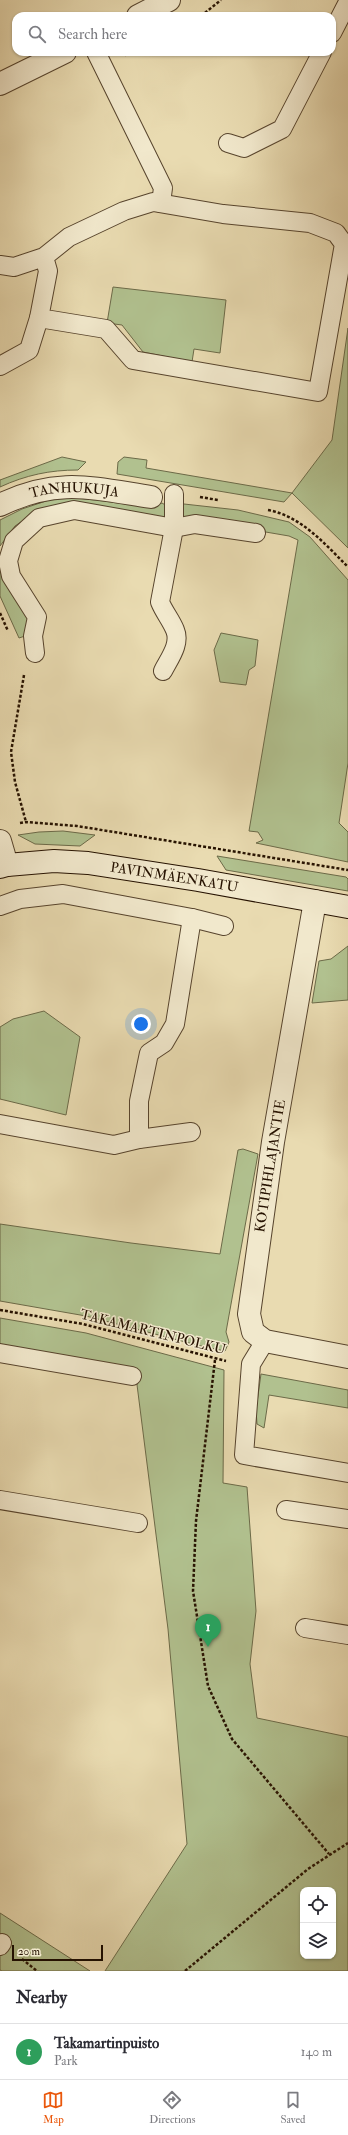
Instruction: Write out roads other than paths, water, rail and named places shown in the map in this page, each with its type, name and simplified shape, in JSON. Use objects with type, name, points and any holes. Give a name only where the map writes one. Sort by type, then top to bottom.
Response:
[{"type":"street","points":[[146,12],[169,0]]},
{"type":"street","points":[[0,84],[57,56]]},
{"type":"street","name":"TANHUKUJA","points":[[0,504],[18,496],[47,488],[77,486],[151,497]]},
{"type":"street","points":[[3,866],[7,833]]},
{"type":"street","name":"PAVINMÄENKATU","points":[[3,866],[54,860],[88,863],[198,880],[348,907]]},
{"type":"street","name":"KOTIPIHLAJANTIE","points":[[265,1341],[253,1332],[249,1314],[273,1142],[315,901]]},
{"type":"street","points":[[265,1341],[348,1357]]},
{"type":"lane","points":[[336,25],[348,2]]},
{"type":"lane","points":[[98,56],[163,188],[161,203]]},
{"type":"lane","points":[[228,143],[244,148],[282,129],[320,56]]},
{"type":"lane","points":[[0,265],[14,267],[44,257],[69,237],[124,211],[153,202],[223,214],[310,223],[336,233],[344,244],[318,392],[134,360],[119,350],[106,329],[39,318]]},
{"type":"lane","points":[[0,366],[29,350],[39,318],[48,271],[44,257]]},
{"type":"lane","points":[[163,671],[176,647],[176,631],[164,613],[160,602],[174,528],[174,494]]},
{"type":"lane","points":[[35,652],[33,636],[37,617],[11,576],[8,561],[14,541],[39,518],[74,510],[174,528],[195,524],[256,533]]},
{"type":"lane","points":[[0,906],[20,899],[63,894],[192,918],[224,926]]},
{"type":"lane","points":[[139,1139],[139,1101],[149,1053],[164,1043],[175,1024],[192,918]]},
{"type":"lane","points":[[0,1124],[114,1145],[139,1139],[191,1132]]},
{"type":"lane","points":[[265,1341],[251,1364],[244,1455],[348,1473]]},
{"type":"lane","points":[[0,1352],[132,1376]]},
{"type":"lane","points":[[0,1500],[138,1523]]},
{"type":"lane","points":[[286,1510],[348,1519]]},
{"type":"lane","points":[[305,1628],[348,1635]]},
{"type":"place","name":"Takamartinpuisto","points":[[208,1647]]}]
